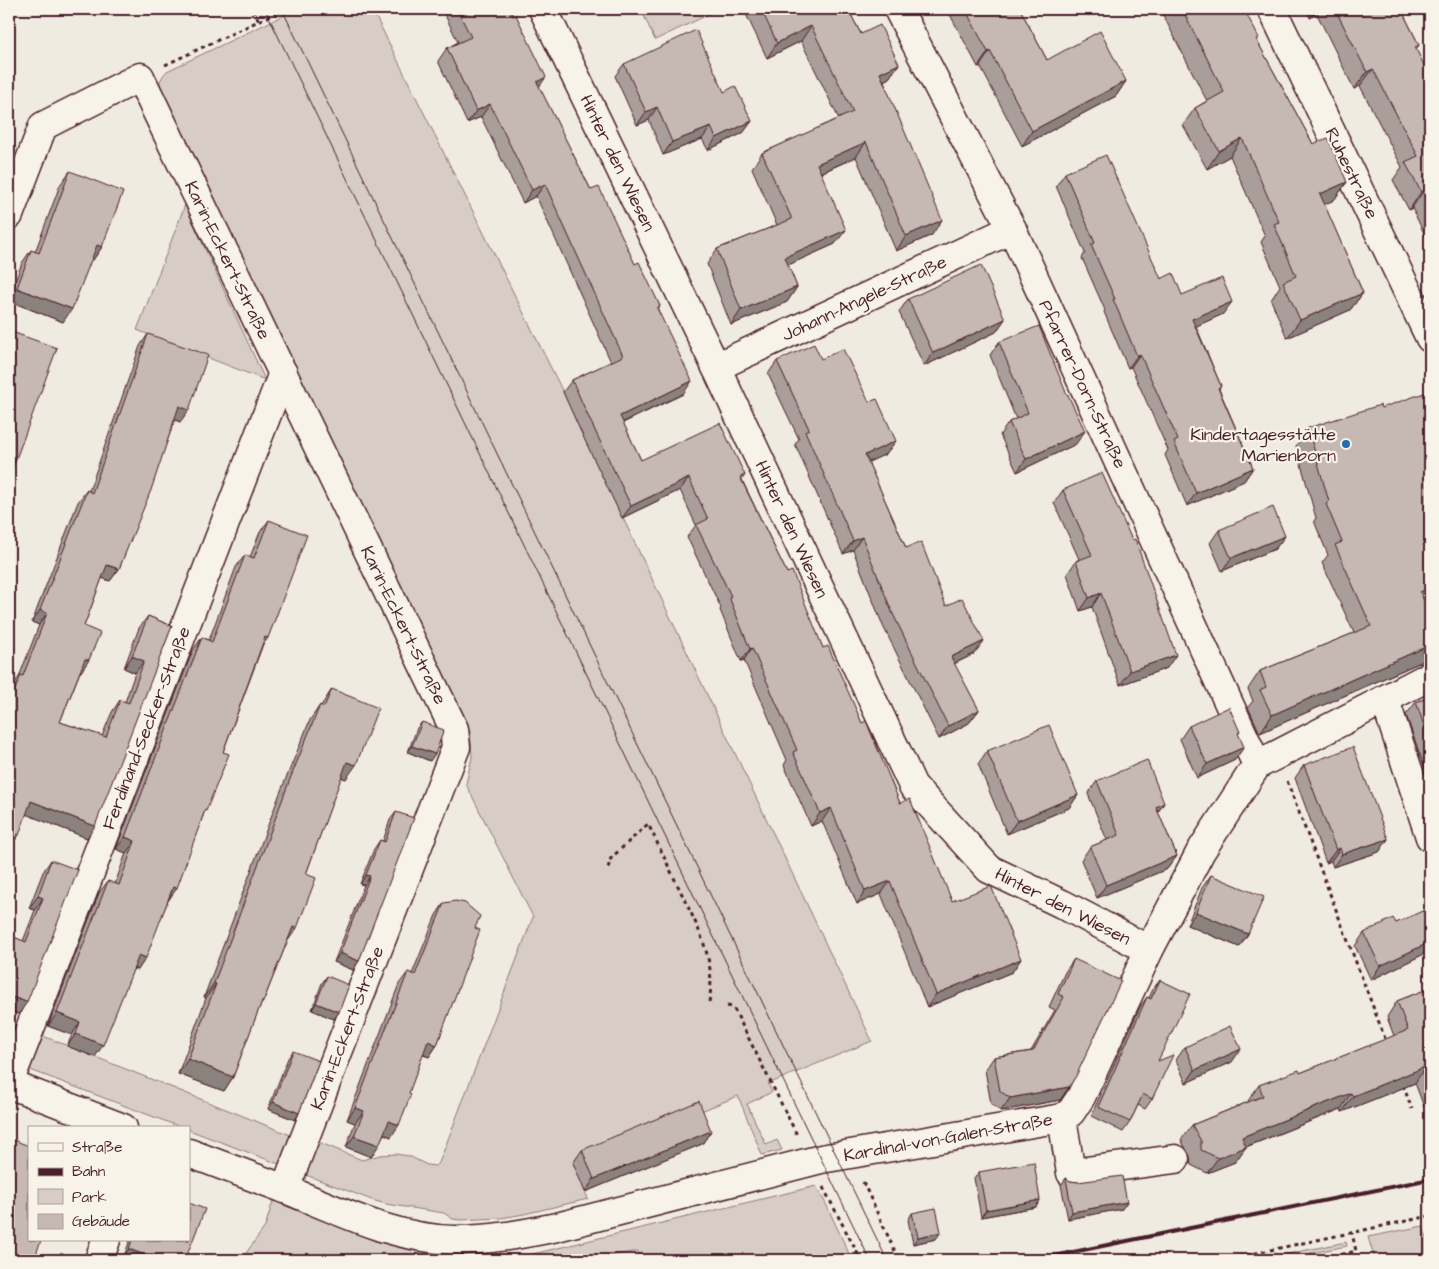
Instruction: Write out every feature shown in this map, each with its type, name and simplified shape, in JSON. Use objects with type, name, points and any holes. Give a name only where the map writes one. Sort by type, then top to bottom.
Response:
[{"type":"street","name":"Hinter den Wiesen","points":[[543,9],[716,367],[913,786],[989,869],[1062,904],[1150,950]]},
{"type":"street","name":"Pfarrer-Dorn-Straße","points":[[898,9],[1012,229],[1267,760]]},
{"type":"street","name":"Ruhestraße","points":[[1272,9],[1430,338]]},
{"type":"street","points":[[9,215],[43,126],[140,77]]},
{"type":"street","name":"Karin-Eckert-Straße","points":[[140,77],[454,729],[456,747],[285,1189]]},
{"type":"street","name":"Johann-Angele-Straße","points":[[716,367],[1012,229]]},
{"type":"street","name":"Ferdinand-Secker-Straße","points":[[9,1084],[283,373]]},
{"type":"street","name":"Kardinal-von-Galen-Straße","points":[[190,1153],[379,1226],[420,1236],[454,1240],[480,1239],[530,1233],[815,1172],[844,1155],[1062,1118],[1076,1106],[1150,950],[1201,851],[1267,760],[1430,676]]},
{"type":"street","points":[[1384,700],[1430,837]]},
{"type":"street","points":[[9,1084],[118,1126]]},
{"type":"street","points":[[1062,1118],[1071,1172],[1175,1159]]},
{"type":"street","points":[[99,1260],[105,1242]]},
{"type":"path","points":[[253,9],[259,21]]},
{"type":"path","points":[[140,77],[284,9]]},
{"type":"path","points":[[1267,760],[1387,1044]]},
{"type":"path","points":[[608,868],[611,858],[648,824],[703,938],[710,971],[712,988],[709,1002],[711,1003]]},
{"type":"path","points":[[726,1006],[733,1007],[861,1260]]},
{"type":"path","points":[[1402,1081],[1412,1109]]},
{"type":"path","points":[[873,1205],[899,1260]]},
{"type":"path","points":[[1223,1260],[1430,1216]]},
{"type":"path","points":[[1318,1260],[1356,1251],[1352,1233]]},
{"type":"green space","points":[[297,9],[372,9],[563,392],[872,1041],[768,1084],[772,1092],[747,1104],[766,1145],[777,1140],[782,1150],[762,1155],[738,1096],[574,1163],[588,1199],[524,1214],[501,1218],[453,1219],[444,1213],[372,1200],[306,1175],[306,1165],[316,1141],[362,1160],[380,1155],[396,1154],[409,1156],[427,1165],[436,1166],[439,1163],[533,917],[466,784],[472,757],[470,730],[160,100],[159,84],[167,71]]},
{"type":"green space","points":[[641,9],[720,9],[655,40]]},
{"type":"green space","points":[[185,205],[265,380],[137,330]]},
{"type":"green space","points":[[38,1034],[293,1136],[284,1159],[279,1164],[190,1130],[190,1126],[178,1126],[28,1069]]},
{"type":"green space","points":[[816,1186],[852,1260],[640,1260],[638,1251],[587,1260],[508,1260]]},
{"type":"green space","points":[[273,1201],[375,1241],[426,1250],[426,1260],[241,1260],[265,1227]]},
{"type":"green space","points":[[1423,1226],[1426,1237],[1430,1237],[1430,1259],[1375,1260],[1368,1237]]},
{"type":"green space","points":[[1346,1242],[1347,1246],[1311,1253],[1312,1260],[1258,1260]]},
{"type":"building","points":[[457,9],[510,9],[513,16],[516,15],[546,77],[537,82],[591,190],[599,187],[635,264],[639,262],[660,306],[657,308],[692,381],[620,416],[641,460],[720,423],[745,475],[740,477],[787,573],[792,571],[823,648],[828,646],[862,723],[866,721],[900,803],[910,799],[952,901],[991,886],[1021,959],[936,994],[890,881],[865,891],[831,808],[820,813],[793,752],[797,750],[752,648],[750,649],[729,597],[731,596],[696,525],[708,519],[689,478],[631,506],[572,380],[623,356],[545,184],[532,190],[490,104],[476,111],[447,48],[471,37]]},
{"type":"building","points":[[761,9],[848,9],[861,34],[880,25],[899,64],[880,73],[942,220],[906,236],[866,142],[817,164],[846,230],[785,257],[797,287],[741,310],[717,249],[792,219],[762,153],[853,112],[811,26],[777,43]]},
{"type":"building","points":[[965,9],[1020,9],[1047,60],[1100,31],[1126,81],[1032,131],[990,51],[988,52]]},
{"type":"building","points":[[1182,9],[1244,9],[1259,38],[1256,39],[1313,144],[1328,138],[1347,182],[1320,194],[1363,293],[1300,320],[1283,282],[1296,276],[1274,224],[1279,222],[1242,138],[1219,151],[1195,108],[1224,92]]},
{"type":"building","points":[[1335,9],[1401,9],[1419,45],[1415,47],[1430,77],[1430,203],[1424,190],[1421,192],[1405,162],[1418,156],[1373,69],[1367,72]]},
{"type":"building","points":[[696,30],[724,92],[735,86],[752,121],[716,138],[711,127],[672,142],[657,107],[646,112],[624,64]]},
{"type":"building","points":[[1106,155],[1161,279],[1173,273],[1182,295],[1222,278],[1232,302],[1192,319],[1221,386],[1218,388],[1253,468],[1196,493],[1174,442],[1178,440],[1140,354],[1137,356],[1091,245],[1095,243],[1065,173]]},
{"type":"building","points":[[70,171],[123,192],[102,247],[97,245],[72,309],[17,288],[31,250],[39,253]]},
{"type":"building","points":[[981,265],[1005,319],[933,353],[908,299]]},
{"type":"building","points":[[1039,326],[1067,395],[1085,431],[1026,459],[1009,422],[1028,413],[999,342]]},
{"type":"building","points":[[9,331],[57,348],[9,478]]},
{"type":"building","points":[[148,334],[208,355],[189,410],[179,406],[151,490],[119,569],[107,565],[84,626],[100,633],[89,660],[85,659],[60,722],[106,737],[120,700],[129,703],[144,661],[132,656],[148,616],[172,626],[95,826],[31,801],[19,835],[9,831],[9,704],[21,675],[23,676],[47,613],[40,610],[87,490],[92,493]]},
{"type":"building","points":[[814,344],[821,359],[843,349],[869,402],[877,399],[896,441],[865,455],[906,548],[921,542],[946,606],[962,598],[984,641],[951,657],[979,710],[948,726],[892,612],[862,537],[853,541],[805,431],[809,429],[777,361]]},
{"type":"building","points":[[1430,391],[1430,588],[1420,592],[1430,614],[1430,645],[1272,715],[1260,690],[1266,687],[1260,671],[1371,626],[1335,545],[1342,542],[1326,504],[1329,502],[1308,428],[1380,405],[1381,408]]},
{"type":"building","points":[[1102,473],[1132,540],[1135,539],[1176,655],[1130,671],[1101,593],[1089,598],[1076,561],[1092,555],[1063,490]]},
{"type":"building","points":[[1273,507],[1285,536],[1231,558],[1219,530]]},
{"type":"building","points":[[269,520],[307,535],[268,638],[265,637],[223,752],[229,754],[205,810],[177,888],[173,887],[146,958],[139,955],[103,1045],[76,1034],[80,1022],[57,1013],[108,881],[119,885],[135,841],[125,837],[202,637],[212,642],[245,555],[254,558]]},
{"type":"building","points":[[332,689],[378,708],[356,765],[347,762],[306,874],[316,878],[297,928],[293,927],[262,1001],[233,1077],[188,1059],[216,984],[214,983],[290,779],[320,705],[324,707]]},
{"type":"building","points":[[1430,697],[1430,744],[1416,702]]},
{"type":"building","points":[[1229,707],[1240,732],[1238,733],[1244,747],[1207,764],[1189,726]]},
{"type":"building","points":[[422,722],[444,730],[435,754],[412,746]]},
{"type":"building","points":[[1049,725],[1078,795],[1017,821],[987,751]]},
{"type":"building","points":[[1353,747],[1388,839],[1342,854],[1340,848],[1336,850],[1304,765]]},
{"type":"building","points":[[1147,760],[1164,803],[1156,807],[1177,856],[1106,885],[1090,847],[1119,835],[1097,781]]},
{"type":"building","points":[[396,812],[414,818],[359,961],[340,953],[370,876],[366,875],[380,840],[385,842]]},
{"type":"building","points":[[51,860],[78,870],[27,1002],[9,996],[9,935],[26,942],[43,898],[38,896]]},
{"type":"building","points":[[1211,875],[1264,897],[1248,934],[1196,912]]},
{"type":"building","points":[[456,901],[465,903],[480,916],[475,928],[480,930],[437,1045],[428,1041],[399,1125],[389,1121],[379,1145],[354,1136],[364,1111],[355,1108],[408,972],[415,975],[444,903]]},
{"type":"building","points":[[1429,908],[1430,942],[1380,966],[1364,933],[1393,918],[1396,923]]},
{"type":"building","points":[[1074,959],[1121,981],[1069,1087],[1010,1098],[1000,1091],[994,1057],[1033,1051],[1064,997],[1058,994]]},
{"type":"building","points":[[327,976],[349,985],[339,1012],[316,1003]]},
{"type":"building","points":[[1160,980],[1190,994],[1158,1061],[1173,1055],[1152,1099],[1143,1094],[1130,1122],[1098,1107],[1147,997],[1151,999]]},
{"type":"building","points":[[1430,988],[1430,1080],[1425,1067],[1353,1096],[1351,1093],[1242,1137],[1246,1147],[1218,1158],[1201,1150],[1201,1141],[1192,1125],[1263,1096],[1259,1085],[1299,1070],[1300,1073],[1408,1030],[1397,1001]]},
{"type":"building","points":[[1230,1026],[1241,1049],[1195,1070],[1185,1047]]},
{"type":"building","points":[[293,1051],[319,1061],[299,1113],[273,1102]]},
{"type":"building","points":[[699,1101],[711,1131],[594,1179],[582,1150]]},
{"type":"building","points":[[11,1139],[28,1146],[28,1242],[40,1242],[34,1260],[9,1260],[9,1146]]},
{"type":"building","points":[[1034,1162],[1040,1200],[986,1210],[979,1172]]},
{"type":"building","points":[[1122,1176],[1127,1202],[1072,1212],[1066,1178],[1070,1181],[1078,1182]]},
{"type":"building","points":[[190,1203],[205,1209],[185,1260],[158,1260],[129,1249],[131,1242],[190,1242]]},
{"type":"building","points":[[936,1208],[941,1232],[918,1237],[912,1213]]},
{"type":"building","points":[[582,1255],[584,1260],[557,1260]]},
{"type":"tram line","points":[[265,9],[870,1260]]},
{"type":"tram line","points":[[282,9],[887,1260]]},
{"type":"railway","points":[[1034,1260],[1430,1179]]},
{"type":"place","name":"Kindertagesstätte Marienborn","points":[[1346,444]]}]
